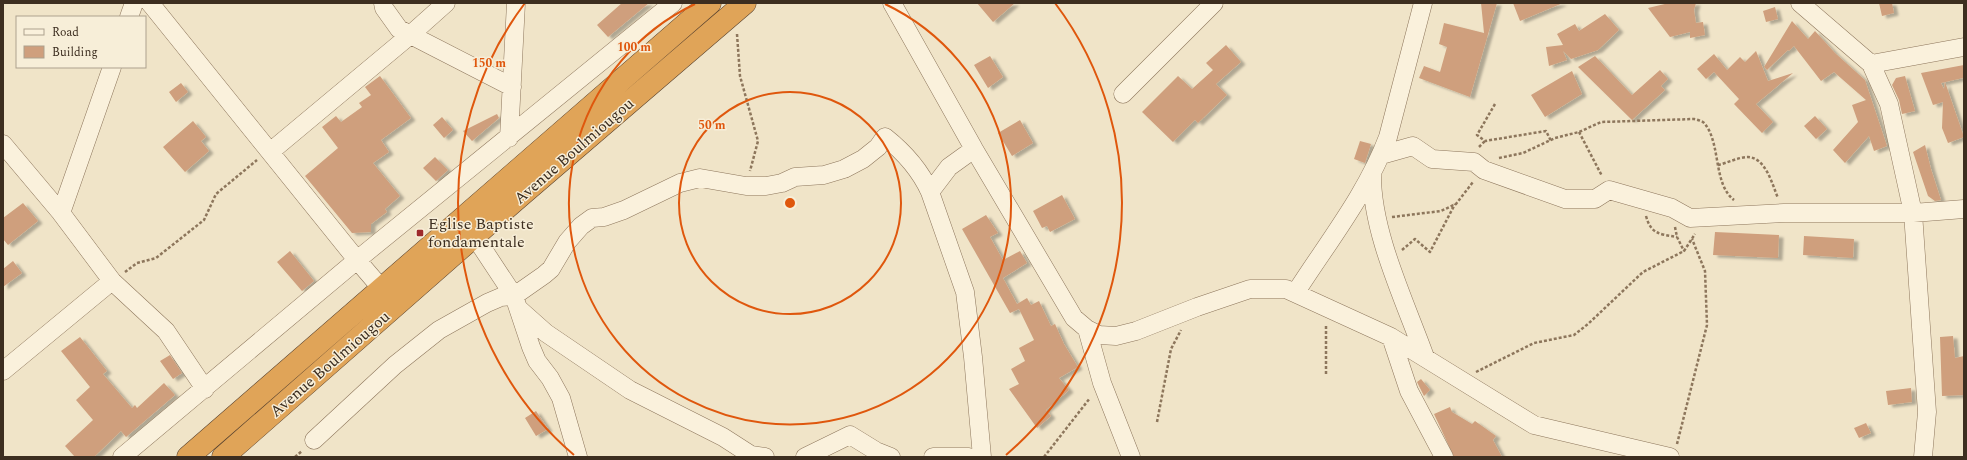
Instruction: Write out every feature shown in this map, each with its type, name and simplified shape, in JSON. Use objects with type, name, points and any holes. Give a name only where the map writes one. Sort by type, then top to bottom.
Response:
[{"type":"highway","name":"Avenue Boulmiougou","points":[[188,457],[710,3]]},
{"type":"highway","name":"Avenue Boulmiougou","points":[[223,457],[519,197],[740,7]]},
{"type":"street","points":[[129,16],[134,3]]},
{"type":"street","points":[[150,3],[357,260],[382,288]]},
{"type":"street","points":[[383,3],[384,8],[395,24],[409,36],[512,87]]},
{"type":"street","points":[[269,151],[409,36],[446,3]]},
{"type":"street","points":[[509,138],[516,3]]},
{"type":"street","points":[[122,457],[205,389],[357,260],[509,138],[673,3]]},
{"type":"street","points":[[892,3],[974,149],[1074,318],[1087,329],[1099,335],[1116,336],[1136,331],[1197,307],[1250,289],[1286,289],[1296,292],[1391,337],[1534,425],[1673,453]]},
{"type":"street","points":[[1123,94],[1214,3]]},
{"type":"street","points":[[1296,292],[1361,193],[1381,155],[1388,137],[1423,3]]},
{"type":"street","points":[[1800,3],[1871,64],[1888,104],[1913,213],[1927,412],[1923,457]]},
{"type":"street","points":[[1871,64],[1964,46]]},
{"type":"street","points":[[61,213],[112,68]]},
{"type":"street","points":[[517,302],[551,269],[567,242],[581,226],[592,218],[604,217],[624,210],[680,183],[700,178],[746,186],[766,186],[782,183],[794,177],[824,175],[844,169],[863,159],[878,147],[885,137],[904,152],[925,180],[965,292],[974,357],[982,457]]},
{"type":"street","points":[[3,144],[61,213],[112,281],[166,331],[205,389]]},
{"type":"street","points":[[1381,155],[1413,146],[1432,159],[1478,165],[1565,199],[1595,199],[1609,190],[1672,208],[1690,218],[1784,213],[1913,213],[1964,209]]},
{"type":"street","points":[[930,192],[949,167],[974,149]]},
{"type":"street","points":[[1372,172],[1372,193],[1376,219],[1425,357]]},
{"type":"street","points":[[475,237],[517,302],[546,333],[630,390],[723,437],[751,455],[765,457]]},
{"type":"street","points":[[5,366],[112,281]]},
{"type":"street","points":[[314,440],[395,365],[439,330],[487,303],[501,297],[517,302]]},
{"type":"street","points":[[517,302],[534,354],[561,398],[578,457]]},
{"type":"street","points":[[1087,329],[1102,383],[1131,457]]},
{"type":"street","points":[[1391,337],[1409,391],[1444,457]]},
{"type":"street","points":[[805,457],[850,435],[891,457]]},
{"type":"street","points":[[933,457],[969,457]]},
{"type":"path","points":[[740,7],[740,76],[758,141],[746,186]]},
{"type":"path","points":[[1495,104],[1477,135],[1485,141],[1546,132],[1550,141]]},
{"type":"path","points":[[1390,261],[1415,239],[1430,252],[1478,165],[1523,153],[1601,122],[1694,119],[1705,123],[1710,132],[1725,189],[1730,197],[1757,215]]},
{"type":"path","points":[[1579,132],[1609,190]]},
{"type":"path","points":[[112,281],[137,263],[156,258],[204,220],[216,194],[269,151]]},
{"type":"path","points":[[1718,165],[1747,157],[1757,159],[1763,165],[1784,213]]},
{"type":"path","points":[[1629,195],[1644,212],[1649,227],[1659,234],[1677,237]]},
{"type":"path","points":[[1376,219],[1441,211],[1456,204]]},
{"type":"path","points":[[1459,380],[1534,343],[1574,335],[1588,324],[1643,272],[1684,250],[1707,218]]},
{"type":"path","points":[[1673,453],[1708,325],[1705,271],[1692,239]]},
{"type":"path","points":[[1157,422],[1171,349],[1183,326],[1197,307]]},
{"type":"path","points":[[1326,307],[1326,374]]},
{"type":"path","points":[[1044,457],[1102,383]]},
{"type":"building","points":[[622,3],[649,3],[608,37],[597,25]]},
{"type":"building","points":[[977,3],[1015,3],[993,22]]},
{"type":"building","points":[[1481,3],[1497,3],[1470,97],[1419,78],[1424,66],[1440,72],[1447,47],[1439,44],[1444,23],[1484,33]]},
{"type":"building","points":[[1513,3],[1563,3],[1520,21]]},
{"type":"building","points":[[1669,3],[1696,3],[1694,10],[1696,23],[1703,22],[1705,35],[1690,38],[1690,32],[1670,37],[1648,8]]},
{"type":"building","points":[[1879,3],[1892,3],[1894,13],[1882,16]]},
{"type":"building","points":[[1775,7],[1778,19],[1766,22],[1763,11]]},
{"type":"building","points":[[1605,14],[1619,30],[1598,50],[1571,59],[1563,51],[1567,60],[1549,66],[1546,47],[1563,45],[1557,34],[1575,24],[1579,31]]},
{"type":"building","points":[[1792,21],[1808,39],[1815,31],[1835,53],[1865,80],[1887,146],[1874,151],[1869,136],[1845,163],[1833,150],[1858,122],[1852,105],[1866,100],[1834,72],[1821,81],[1794,46],[1767,70],[1764,67]]},
{"type":"building","points":[[1226,45],[1241,62],[1216,84],[1227,95],[1198,123],[1195,120],[1173,142],[1142,112],[1178,76],[1192,89],[1213,70],[1206,63]]},
{"type":"building","points":[[1756,51],[1768,81],[1793,73],[1756,104],[1773,122],[1762,133],[1734,104],[1739,99],[1714,72],[1706,79],[1697,69],[1714,54],[1727,70],[1740,57],[1745,62]]},
{"type":"building","points":[[990,56],[1003,77],[988,88],[974,65]]},
{"type":"building","points":[[1595,56],[1632,95],[1660,70],[1668,79],[1661,86],[1665,90],[1632,120],[1578,67]]},
{"type":"building","points":[[1964,65],[1963,78],[1945,82],[1964,137],[1948,143],[1942,128],[1943,102],[1933,105],[1921,73]],"holes":[[[1945,82],[1944,89],[1941,83]]]},
{"type":"building","points":[[1572,71],[1582,94],[1545,117],[1531,95]]},
{"type":"building","points":[[380,76],[411,118],[381,140],[389,152],[373,163],[400,196],[385,209],[387,212],[371,224],[371,232],[352,233],[305,176],[338,148],[322,127],[336,116],[341,122],[362,107],[359,103],[371,95],[365,87]]},
{"type":"building","points":[[1905,76],[1915,111],[1902,114],[1899,100],[1892,85],[1896,78]]},
{"type":"building","points":[[181,83],[188,92],[176,102],[169,92]]},
{"type":"building","points":[[497,114],[499,118],[472,141],[463,131]]},
{"type":"building","points":[[1815,116],[1827,129],[1816,139],[1804,126]]},
{"type":"building","points":[[442,117],[453,130],[444,138],[433,125]]},
{"type":"building","points":[[1020,120],[1033,143],[1012,156],[998,133]]},
{"type":"building","points":[[193,121],[206,137],[201,141],[209,151],[185,172],[163,147]]},
{"type":"building","points":[[1360,141],[1371,144],[1365,163],[1354,159]]},
{"type":"building","points":[[1925,145],[1941,200],[1935,201],[1928,196],[1913,152]]},
{"type":"building","points":[[435,157],[448,170],[436,181],[423,168]]},
{"type":"building","points":[[1062,195],[1075,219],[1050,232],[1047,226],[1042,228],[1033,211]]},
{"type":"building","points":[[23,203],[38,221],[8,245],[3,239],[3,218]]},
{"type":"building","points":[[986,215],[998,233],[990,237],[1003,260],[1020,251],[1027,263],[1003,278],[1017,304],[1027,298],[1031,305],[1039,301],[1051,326],[1055,324],[1064,344],[1078,367],[1059,378],[1069,390],[1046,410],[1051,416],[1037,428],[1009,389],[1019,384],[1011,369],[1025,361],[1019,348],[1034,340],[1019,309],[1010,313],[962,229]]},
{"type":"building","points":[[1715,232],[1779,235],[1778,258],[1713,255]]},
{"type":"building","points":[[1804,236],[1854,239],[1853,258],[1803,255]]},
{"type":"building","points":[[290,251],[314,281],[302,291],[277,262]]},
{"type":"building","points":[[13,261],[22,273],[3,287],[3,269]]},
{"type":"building","points":[[1953,336],[1955,358],[1964,356],[1964,395],[1942,396],[1940,337]]},
{"type":"building","points":[[80,337],[107,371],[103,374],[132,408],[135,405],[137,408],[164,383],[175,395],[126,437],[121,431],[94,457],[75,457],[65,446],[93,420],[76,400],[90,387],[61,351]]},
{"type":"building","points":[[170,355],[182,373],[173,379],[160,361]]},
{"type":"building","points":[[1421,379],[1430,390],[1424,396],[1417,382]]},
{"type":"building","points":[[1911,388],[1912,402],[1888,405],[1886,391]]},
{"type":"building","points":[[1450,407],[1452,412],[1472,424],[1475,421],[1496,436],[1493,440],[1502,457],[1454,457],[1434,414]]},
{"type":"building","points":[[536,411],[548,429],[536,436],[525,418]]},
{"type":"building","points":[[1866,423],[1871,433],[1859,438],[1854,428]]},
{"type":"place","name":"Eglise Baptiste fondamentale","points":[[420,233]]}]
